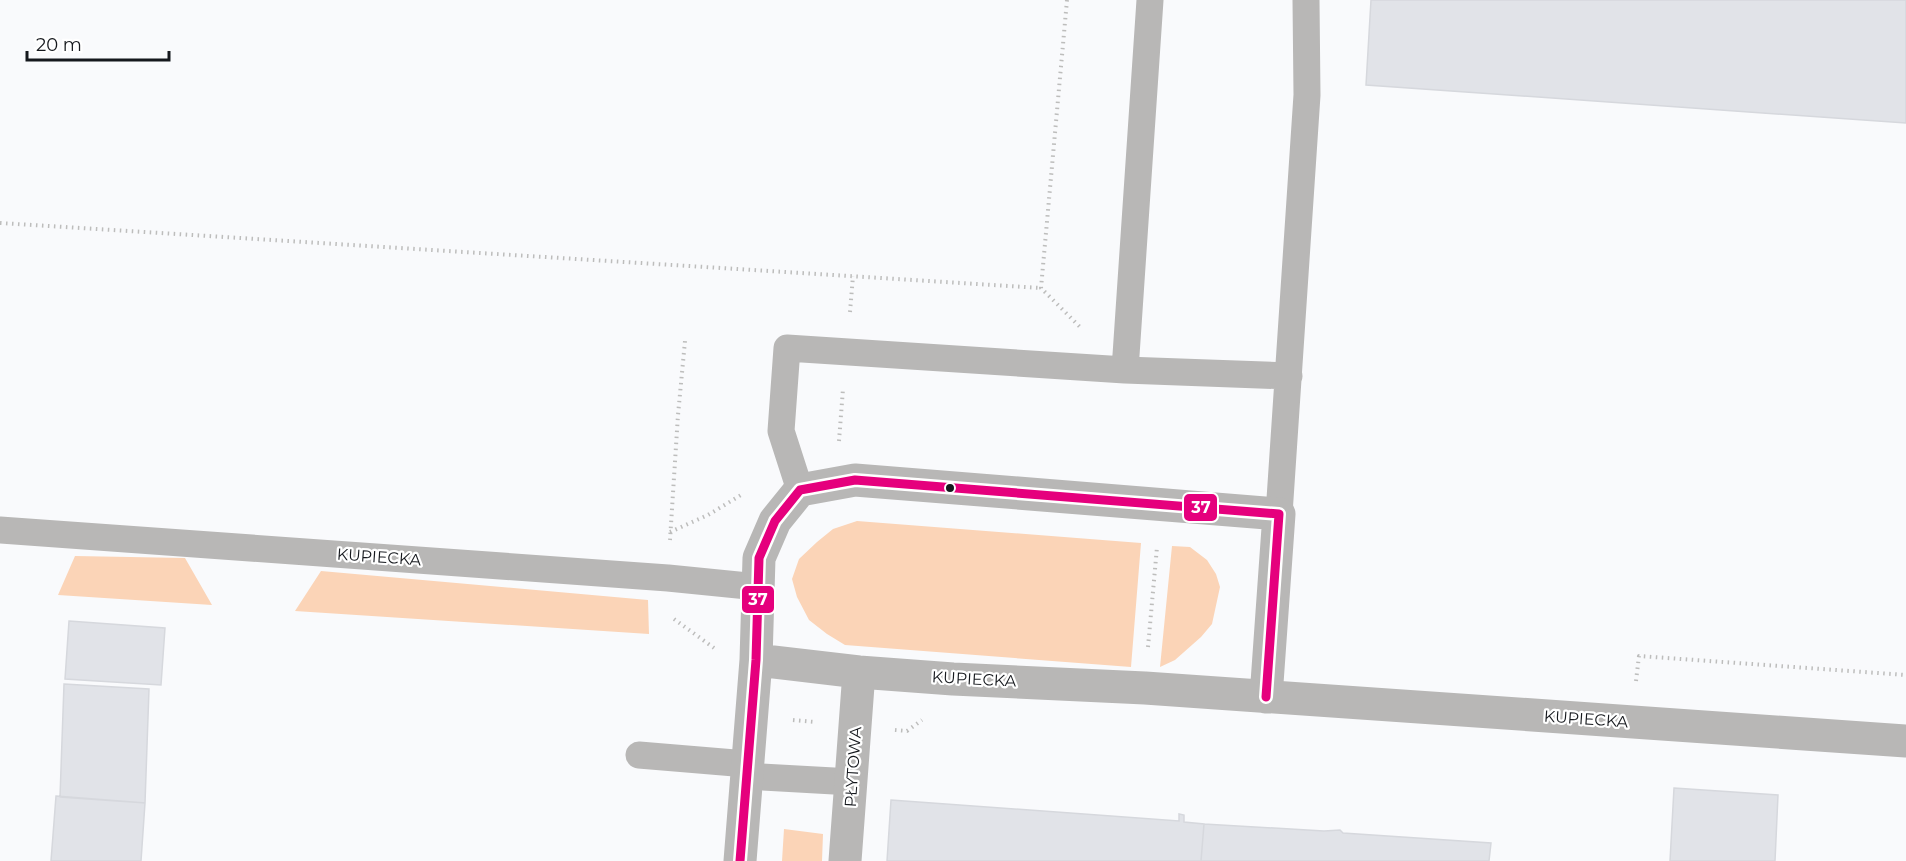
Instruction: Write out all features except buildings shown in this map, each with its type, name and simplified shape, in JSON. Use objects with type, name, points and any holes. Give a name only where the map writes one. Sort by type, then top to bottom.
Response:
[{"type":"street","points":[[740,861],[756,660],[759,558],[775,521],[800,490],[855,480],[1279,514],[1266,697]]},
{"type":"street","name":"KUPIECKA","points":[[756,660],[859,672],[953,679],[1145,688],[1906,741]]},
{"type":"street","name":"PŁYTOWA","points":[[845,861],[859,672]]},
{"type":"lane","points":[[1125,370],[1150,0]]},
{"type":"lane","points":[[1279,514],[1307,95],[1306,0]]},
{"type":"lane","points":[[800,490],[781,431],[788,348],[1125,370],[1289,376]]},
{"type":"lane","name":"KUPIECKA","points":[[0,530],[758,586]]},
{"type":"lane","points":[[639,755],[852,782]]},
{"type":"path","points":[[1041,288],[1067,0]]},
{"type":"path","points":[[0,223],[1041,288],[1125,370]]},
{"type":"path","points":[[685,340],[678,415],[667,614],[723,654]]},
{"type":"path","points":[[839,445],[847,352]]},
{"type":"path","points":[[1145,688],[1161,504]]},
{"type":"path","points":[[1630,722],[1639,656],[1906,675]]},
{"type":"path","points":[[752,716],[907,731],[916,723],[929,717]]},
{"type":"shaded area","points":[[857,521],[1141,543],[1131,667],[845,645],[809,620],[797,597],[792,579],[799,559],[817,542],[833,529]]},
{"type":"shaded area","points":[[1172,546],[1190,547],[1207,560],[1216,574],[1220,587],[1212,624],[1175,660],[1160,667]]},
{"type":"shaded area","points":[[75,556],[185,558],[212,605],[58,595]]},
{"type":"shaded area","points":[[321,571],[648,600],[649,634],[295,611]]},
{"type":"shaded area","points":[[784,829],[823,834],[822,861],[782,861]]},
{"type":"transit line","name":"37","points":[[740,861],[756,660],[759,558],[775,521],[800,490],[855,480],[1279,514],[1266,697]]}]
